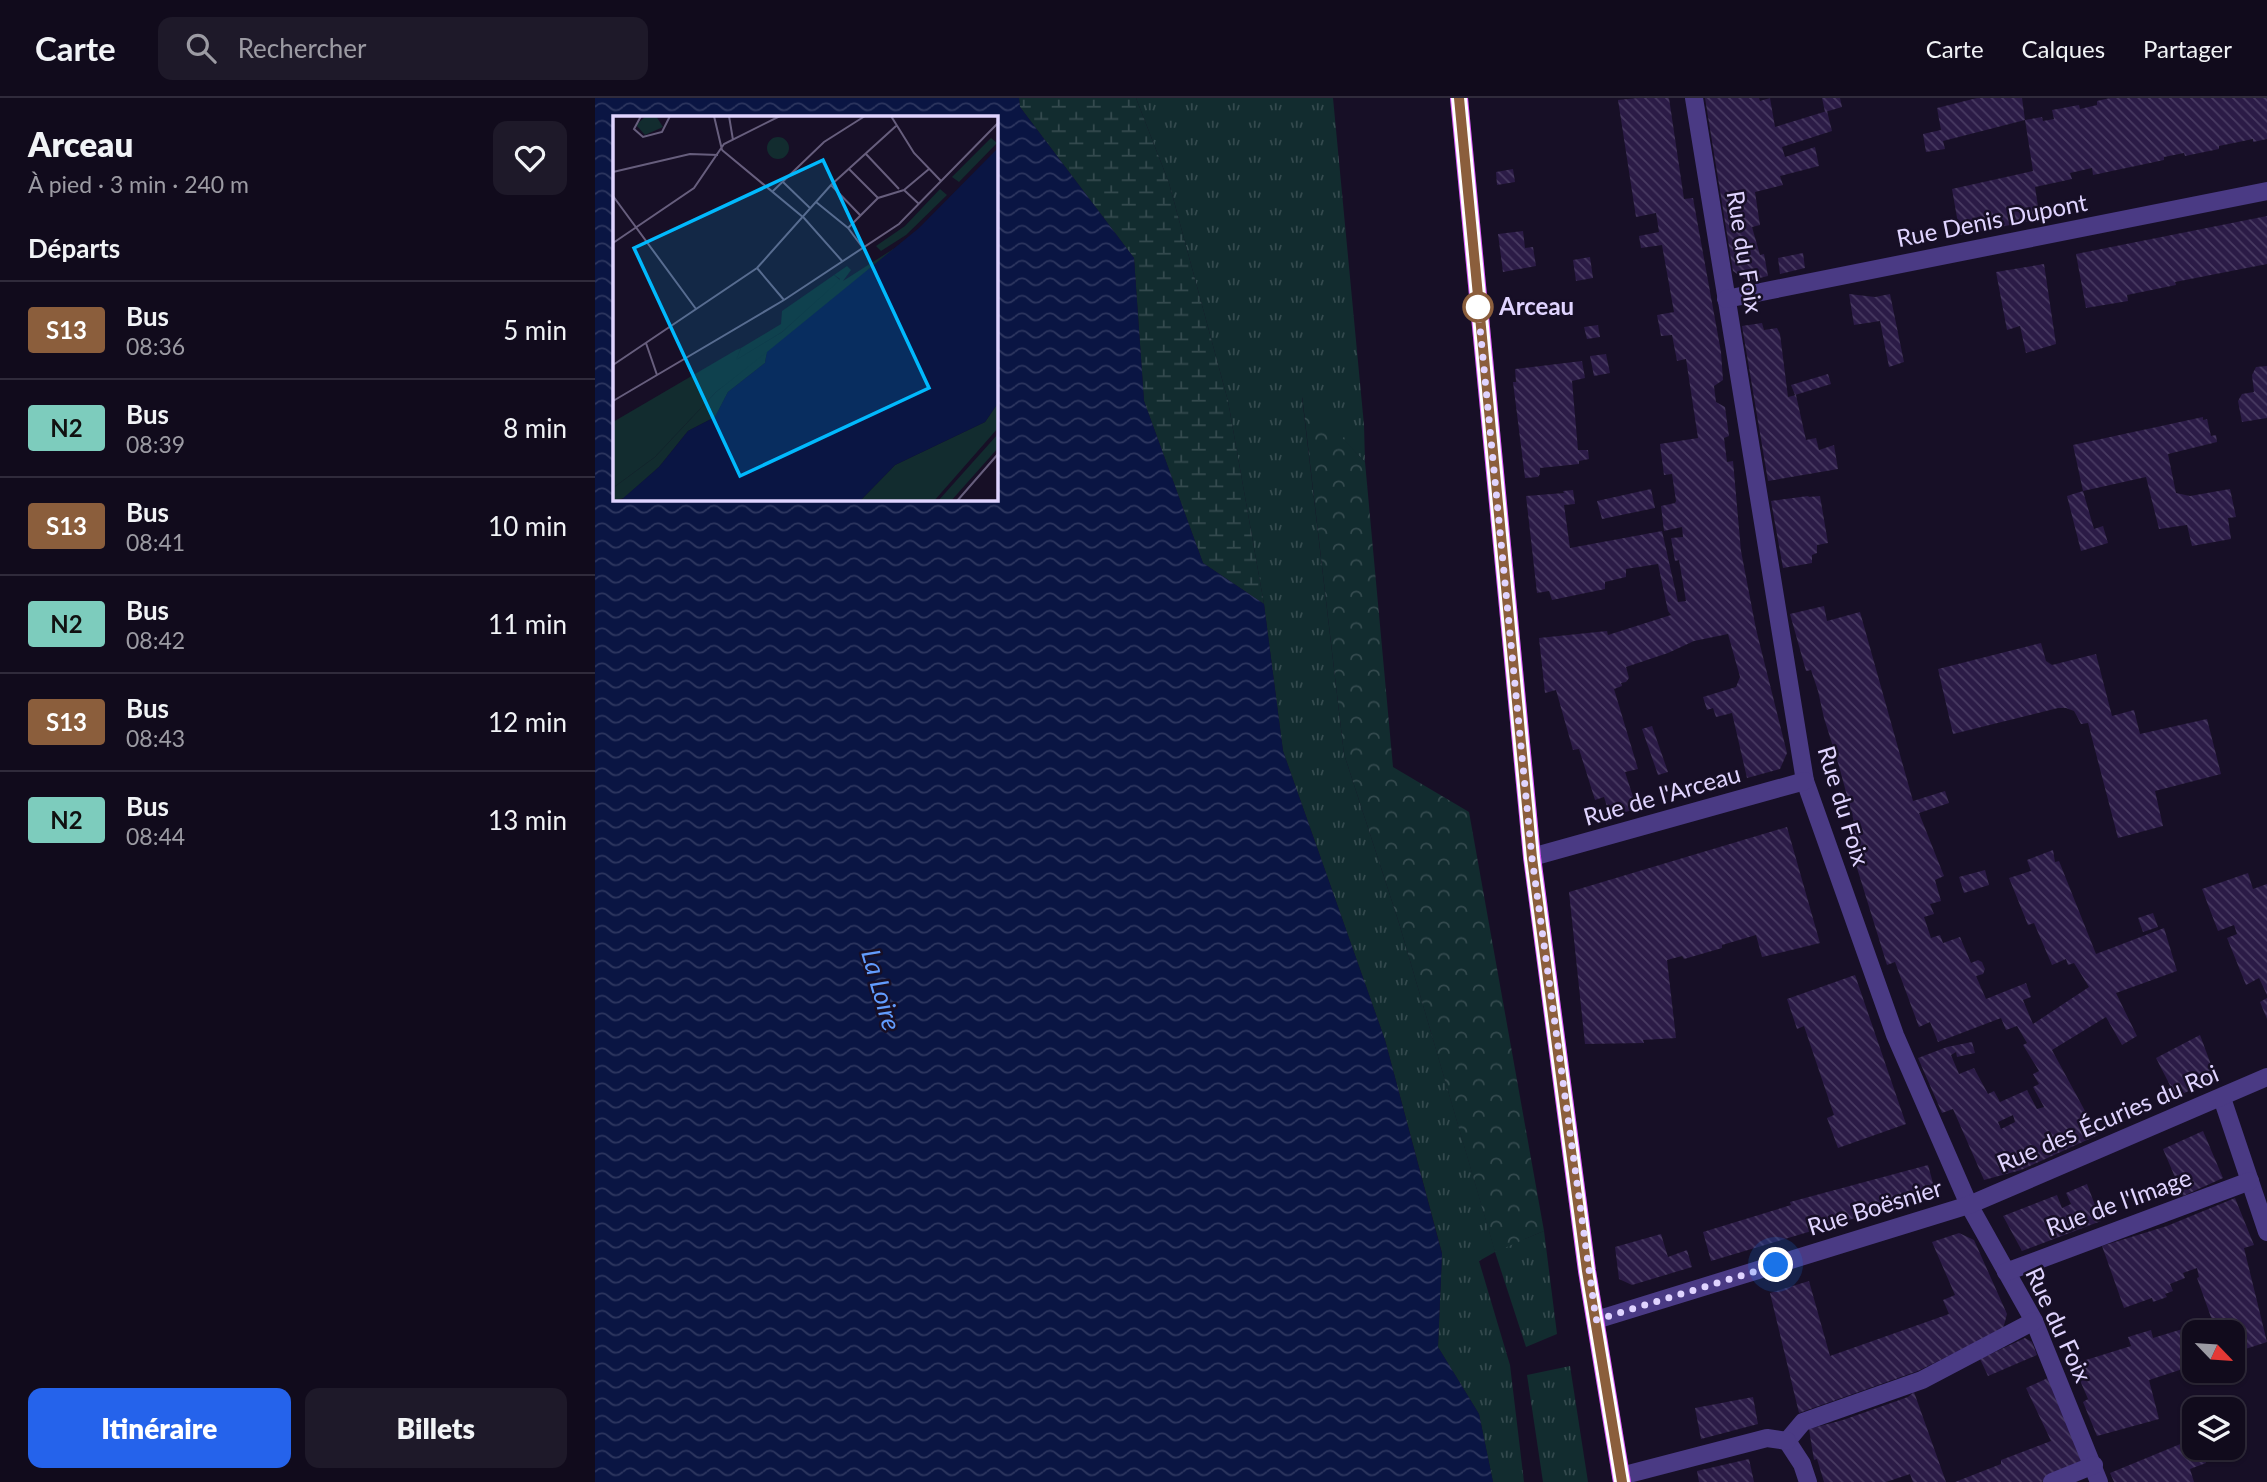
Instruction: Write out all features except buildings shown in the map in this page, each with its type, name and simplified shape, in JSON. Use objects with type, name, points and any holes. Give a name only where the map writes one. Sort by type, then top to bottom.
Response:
[{"type":"main road","points":[[1459,98],[1532,858],[1596,1320],[1622,1479]]},
{"type":"street","name":"Rue du Foix","points":[[1694,98],[1805,781],[1895,1035],[1969,1205],[2034,1321],[2096,1474]]},
{"type":"street","name":"Rue Denis Dupont","points":[[1726,299],[2267,191]]},
{"type":"street","name":"Rue de l'Arceau","points":[[1532,858],[1805,781]]},
{"type":"street","name":"Rue des Écuries du Roi","points":[[1969,1205],[2267,1077]]},
{"type":"street","points":[[2223,1098],[2267,1232]]},
{"type":"street","name":"Rue de l'Image","points":[[2006,1272],[2250,1181]]},
{"type":"street","name":"Rue Boësnier","points":[[1596,1320],[1969,1205]]},
{"type":"street","points":[[1787,1441],[1803,1422],[1922,1380],[2034,1321]]},
{"type":"street","points":[[1622,1479],[1767,1438],[1787,1441],[1802,1464],[1808,1482]]},
{"type":"street","points":[[2052,1482],[2096,1474]]},
{"type":"green space","points":[[1019,98],[1136,98],[1169,183],[1228,401],[1264,604],[1203,563],[1144,401],[1134,258],[1020,107]]},
{"type":"green space","points":[[1136,98],[1333,98],[1364,425],[1365,462],[1302,397],[1344,754],[1399,923],[1495,1251],[1544,1231],[1557,1334],[1526,1347],[1495,1252],[1479,1261],[1510,1365],[1524,1482],[1493,1482],[1479,1414],[1438,1347],[1442,1253],[1385,1040],[1283,751],[1264,604],[1228,401],[1169,183]]},
{"type":"green space","points":[[1302,395],[1365,462],[1393,767],[1469,812],[1544,1231],[1495,1252],[1399,923],[1344,754]]},
{"type":"green space","points":[[1570,1366],[1588,1482],[1543,1482],[1527,1375]]},
{"type":"water","name":"La Loire","points":[[595,98],[1019,98],[1020,107],[1134,258],[1144,401],[1203,563],[1264,604],[1283,751],[1385,1040],[1442,1254],[1438,1347],[1479,1414],[1493,1482],[595,1482]]},
{"type":"bus line","name":"S13","points":[[1459,98],[1532,858],[1587,1271],[1622,1482]]},
{"type":"place","name":"Arceau","points":[[1478,307]]},
{"type":"route","points":[[1478,307],[1532,858],[1587,1271],[1596,1320],[1776,1265]]}]
